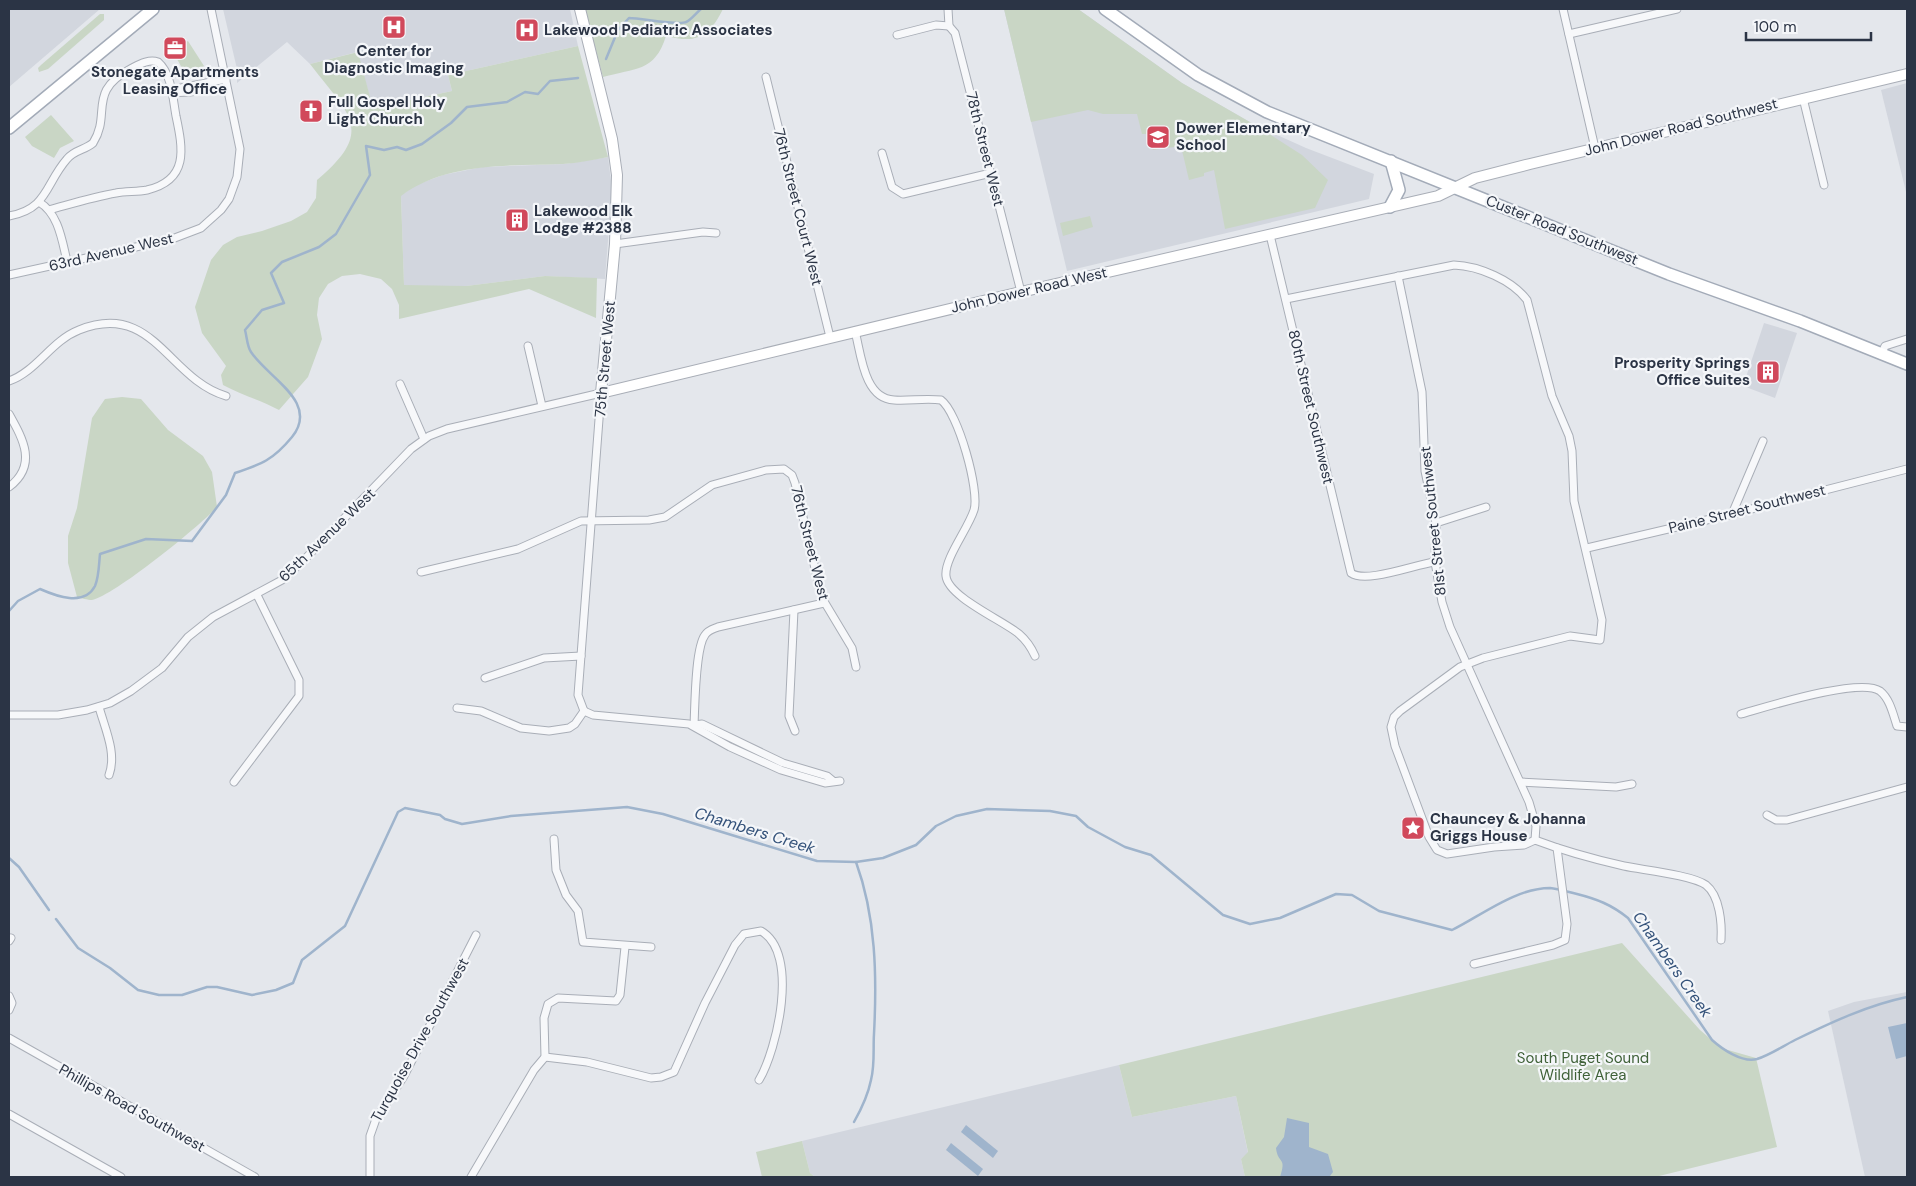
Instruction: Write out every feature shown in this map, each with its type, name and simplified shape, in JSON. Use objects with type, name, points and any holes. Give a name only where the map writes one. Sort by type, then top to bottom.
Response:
[{"type":"main road","points":[[9,128],[153,9]]},
{"type":"main road","name":"Custer Road Southwest","points":[[1105,9],[1198,75],[1267,112],[1669,274],[1800,321],[1907,364]]},
{"type":"main road","points":[[1390,208],[1399,190],[1391,162]]},
{"type":"street","points":[[174,93],[181,88],[226,80],[211,9]]},
{"type":"street","name":"75th Street West","points":[[580,9],[614,151],[618,196],[616,244],[601,393],[580,656],[578,695],[584,711]]},
{"type":"street","name":"78th Street West","points":[[948,9],[949,26],[955,33],[1021,292]]},
{"type":"street","points":[[1563,9],[1595,148]]},
{"type":"street","points":[[1570,34],[1677,9]]},
{"type":"street","points":[[897,35],[936,25],[949,26]]},
{"type":"street","points":[[9,216],[27,211],[39,202],[69,156],[95,141],[101,106],[106,92],[116,79],[131,68],[150,61],[158,62],[163,67],[174,93],[183,151],[176,170],[168,181],[148,190],[109,194],[49,210]]},
{"type":"street","name":"John Dower Road Southwest","points":[[1456,187],[1475,178],[1907,74]]},
{"type":"street","name":"76th Street Court West","points":[[766,77],[830,337]]},
{"type":"street","name":"63rd Avenue West","points":[[9,275],[172,239],[201,228],[211,221],[229,199],[240,167],[239,138],[226,80]]},
{"type":"street","points":[[1803,98],[1824,185]]},
{"type":"street","points":[[882,153],[892,187],[899,192],[910,193],[991,173]]},
{"type":"street","name":"John Dower Road West","points":[[601,393],[1021,292],[1390,208],[1438,196],[1456,187]]},
{"type":"street","points":[[39,202],[49,210],[57,226],[67,261]]},
{"type":"street","points":[[616,244],[702,232],[716,233]]},
{"type":"street","name":"80th Street Southwest","points":[[1270,235],[1351,573],[1355,576],[1368,577],[1436,562]]},
{"type":"street","points":[[1286,299],[1440,267],[1462,265],[1509,283],[1522,293],[1530,307],[1552,396],[1569,436],[1572,451],[1574,501],[1601,609],[1600,640],[1570,636],[1498,653],[1467,664],[1400,711],[1394,717],[1390,727],[1429,837],[1437,850],[1447,854],[1524,845],[1535,840],[1612,863],[1688,879],[1706,886],[1715,900],[1721,925],[1721,940]]},
{"type":"street","name":"81st Street Southwest","points":[[1398,276],[1422,392],[1425,471],[1436,523],[1436,562],[1448,621],[1521,782],[1534,818],[1535,840]]},
{"type":"street","points":[[9,381],[28,371],[55,346],[74,332],[88,327],[114,325],[134,328],[147,334],[195,380],[210,390],[226,396]]},
{"type":"street","points":[[855,331],[867,374],[877,395],[894,400],[941,400],[951,411],[970,473],[975,504],[966,530],[948,567],[946,578],[950,585],[968,601],[1020,635],[1035,656]]},
{"type":"street","points":[[1881,355],[1885,346],[1907,339]]},
{"type":"street","points":[[528,346],[542,406]]},
{"type":"street","points":[[400,384],[424,439]]},
{"type":"street","name":"65th Avenue West","points":[[9,715],[58,715],[99,708],[124,695],[151,677],[170,659],[188,637],[213,617],[282,580],[424,439],[447,429],[601,393]]},
{"type":"street","points":[[9,414],[23,438],[26,454],[19,476],[9,487]]},
{"type":"street","points":[[1732,514],[1763,441]]},
{"type":"street","name":"76th Street West","points":[[591,520],[649,520],[665,517],[712,485],[773,469],[781,468],[789,472],[795,483],[824,603],[852,648],[856,667]]},
{"type":"street","name":"Paine Street Southwest","points":[[1587,548],[1732,514],[1907,469]]},
{"type":"street","points":[[1436,523],[1486,507]]},
{"type":"street","points":[[422,572],[507,552],[575,523],[591,520]]},
{"type":"street","points":[[234,782],[270,732],[298,699],[301,691],[299,680],[257,595]]},
{"type":"street","points":[[694,725],[699,655],[706,634],[718,627],[824,603]]},
{"type":"street","points":[[794,610],[789,716],[796,731]]},
{"type":"street","points":[[485,678],[544,658],[580,656]]},
{"type":"street","points":[[1740,714],[1836,689],[1870,688],[1882,692],[1887,699],[1897,726],[1907,727]]},
{"type":"street","points":[[99,708],[111,750],[112,768],[109,775]]},
{"type":"street","points":[[457,708],[481,711],[521,728],[549,731],[571,727],[584,711],[594,715],[694,725],[702,724],[783,763],[827,776],[836,781]]},
{"type":"street","points":[[1521,782],[1616,787],[1632,784]]},
{"type":"street","points":[[1767,815],[1776,820],[1788,820],[1907,786]]},
{"type":"street","points":[[554,839],[556,870],[566,895],[578,911],[581,939],[586,943],[625,947],[651,947]]},
{"type":"street","points":[[1474,964],[1553,945],[1565,940],[1568,932],[1557,848]]},
{"type":"street","points":[[545,1058],[604,1065],[651,1078],[661,1077],[674,1072],[705,1002],[735,945],[744,934],[761,931],[770,939],[780,959],[783,982],[778,1029],[772,1050],[759,1080]]},
{"type":"street","name":"Turquoise Drive Southwest","points":[[370,1177],[370,1136],[376,1120],[404,1076],[476,935]]},
{"type":"street","points":[[472,1177],[534,1070],[545,1058],[544,1018],[548,1004],[558,998],[616,1001],[620,995],[625,947]]},
{"type":"street","points":[[9,996],[12,1003],[9,1010]]},
{"type":"street","name":"Phillips Road Southwest","points":[[9,1038],[256,1177]]},
{"type":"street","points":[[9,1114],[121,1177]]},
{"type":"shaded area","points":[[9,9],[100,9],[9,87]]},
{"type":"shaded area","points":[[223,9],[570,9],[578,46],[448,75],[452,91],[373,108],[357,52],[310,64],[287,42],[237,83],[237,69]]},
{"type":"shaded area","name":"Dower Elementary School","points":[[1004,9],[1078,9],[1182,83],[1255,125],[1306,148],[1374,174],[1369,199],[1067,271]]},
{"type":"shaded area","points":[[1907,83],[1907,196],[1881,90]]},
{"type":"shaded area","points":[[608,157],[612,189],[605,279],[545,276],[466,286],[404,286],[401,195],[416,185],[443,175],[482,167],[565,164]]},
{"type":"shaded area","points":[[1764,323],[1797,333],[1775,398],[1743,386]]},
{"type":"shaded area","points":[[1907,992],[1907,1177],[1865,1177],[1828,1011],[1854,1002]]},
{"type":"shaded area","points":[[1119,1065],[1132,1117],[1236,1096],[1248,1153],[1241,1159],[1245,1177],[815,1177],[810,1173],[802,1141]]},
{"type":"green space","points":[[585,9],[723,9],[713,26],[701,36],[686,39],[666,36],[661,48],[650,62],[634,70],[603,77]]},
{"type":"green space","points":[[1004,9],[1078,9],[1182,83],[1255,125],[1302,155],[1328,180],[1315,208],[1225,229],[1214,170],[1204,173],[1204,176],[1189,180],[1181,146],[1153,150],[1147,142],[1150,138],[1162,135],[1163,133],[1157,129],[1154,134],[1142,134],[1137,114],[1103,114],[1088,110],[1031,122]]},
{"type":"green space","points":[[100,14],[104,14],[104,20],[48,69],[39,72],[38,68],[41,65]]},
{"type":"green space","points":[[188,41],[204,66],[187,77],[177,59],[187,52],[183,44]]},
{"type":"green space","points":[[578,46],[608,157],[569,164],[500,166],[458,171],[419,185],[401,196],[404,285],[466,286],[545,276],[597,278],[596,318],[529,289],[399,319],[399,305],[392,289],[381,279],[360,274],[342,276],[328,284],[319,298],[317,315],[322,339],[308,377],[279,410],[223,385],[221,375],[226,366],[202,333],[195,307],[211,260],[223,245],[237,237],[291,221],[307,212],[316,198],[317,180],[335,163],[347,148],[351,135],[350,122],[345,109],[310,64],[358,52],[373,108],[452,91],[448,75]]},
{"type":"green space","points":[[51,115],[74,141],[60,148],[54,158],[32,146],[25,137]]},
{"type":"green space","points":[[1090,216],[1093,227],[1063,236],[1060,223]]},
{"type":"green space","points":[[122,397],[141,399],[168,430],[203,456],[212,472],[217,507],[137,574],[103,596],[89,600],[77,597],[68,563],[68,536],[77,508],[92,418],[105,399]]},
{"type":"green space","name":"South Puget Sound Wildlife Area","points":[[1622,943],[1700,1030],[1721,1048],[1756,1058],[1777,1147],[1655,1177],[1245,1177],[1241,1159],[1248,1152],[1236,1096],[1132,1117],[1119,1065]]},
{"type":"green space","points":[[802,1141],[810,1173],[815,1177],[762,1177],[756,1152]]},
{"type":"water","points":[[1907,1023],[1907,1056],[1896,1059],[1888,1027]]},
{"type":"water","points":[[1287,1118],[1309,1123],[1309,1147],[1328,1154],[1333,1172],[1330,1176],[1280,1177],[1283,1166],[1276,1148],[1284,1137]]},
{"type":"water","points":[[966,1125],[998,1151],[993,1158],[961,1132]]},
{"type":"water","points":[[951,1143],[983,1169],[978,1176],[946,1150]]},
{"type":"waterway","points":[[606,59],[618,30],[629,18],[682,23],[690,20],[701,9]]},
{"type":"waterway","points":[[9,611],[18,601],[40,589],[62,597],[77,598],[84,596],[95,586],[100,554],[146,539],[192,541],[226,495],[235,473],[253,467],[273,456],[292,437],[299,424],[300,413],[296,402],[251,352],[245,330],[262,310],[284,303],[271,273],[282,262],[319,247],[336,234],[370,175],[366,146],[384,150],[397,147],[406,150],[422,144],[451,123],[467,107],[507,102],[525,92],[538,94],[550,81],[578,78]]},
{"type":"waterway","name":"Chambers Creek","points":[[56,919],[78,948],[110,968],[138,990],[159,995],[182,995],[207,987],[217,987],[252,995],[276,990],[293,983],[302,960],[345,926],[398,812],[405,808],[440,815],[445,819],[462,824],[511,816],[627,807],[663,814],[817,861],[856,862],[883,858],[916,845],[936,826],[956,816],[987,809],[1050,811],[1076,816],[1088,827],[1125,847],[1151,855],[1223,915],[1250,924],[1280,918],[1336,894],[1352,895],[1379,911],[1452,930],[1512,897],[1537,889],[1557,889],[1598,900],[1616,909],[1628,918],[1712,1040],[1727,1051],[1745,1059],[1757,1059],[1850,1015],[1892,1000],[1907,997]]},
{"type":"waterway","name":"Chambers Creek","points":[[9,858],[19,867],[49,910]]},
{"type":"waterway","points":[[854,1122],[870,1086],[872,1074],[875,990],[874,947],[868,904],[856,862]]},
{"type":"place","name":"Center for Diagnostic Imaging","points":[[394,27]]},
{"type":"place","name":"Lakewood Pediatric Associates","points":[[527,30]]},
{"type":"place","name":"Stonegate Apartments Leasing Office","points":[[175,48]]},
{"type":"place","name":"Full Gospel Holy Light Church","points":[[311,111]]},
{"type":"place","name":"Dower Elementary School","points":[[1158,137]]},
{"type":"place","name":"Lakewood Elk Lodge #2388","points":[[517,220]]},
{"type":"place","name":"Prosperity Springs Office Suites","points":[[1768,372]]},
{"type":"place","name":"Chauncey & Johanna Griggs House","points":[[1413,828]]}]
